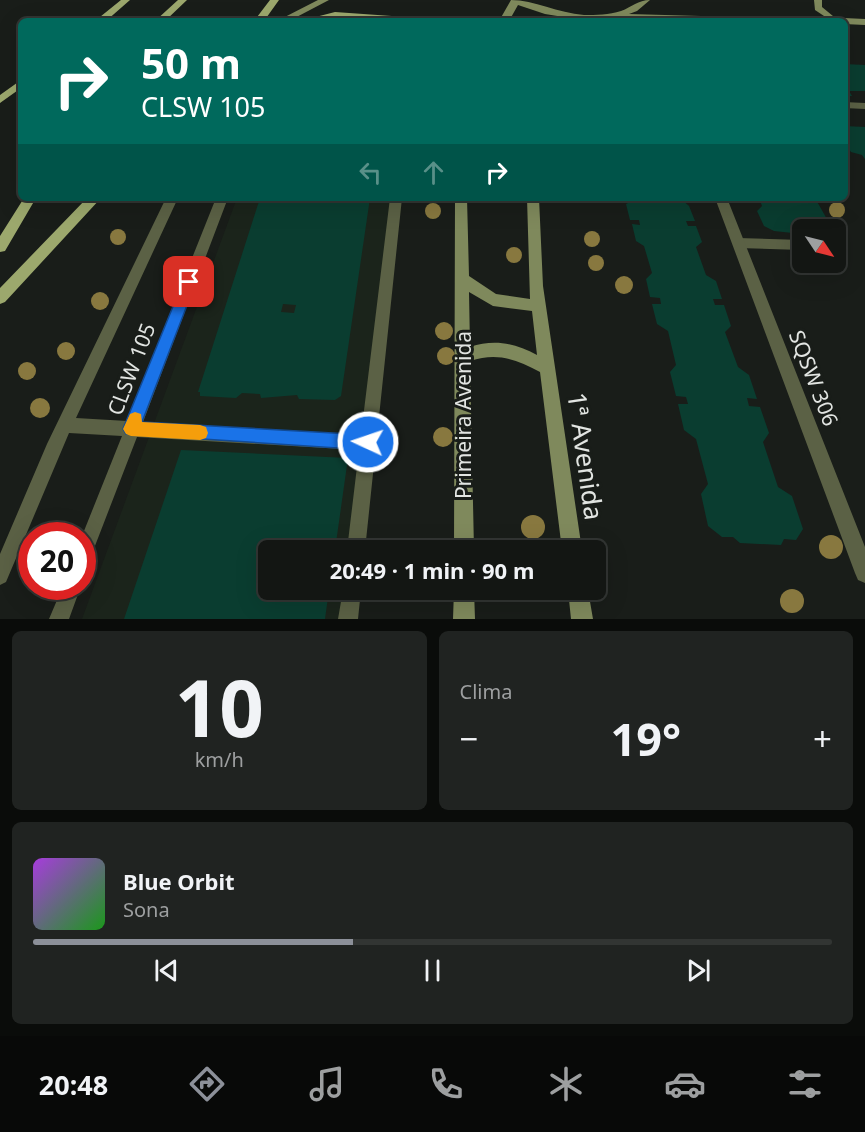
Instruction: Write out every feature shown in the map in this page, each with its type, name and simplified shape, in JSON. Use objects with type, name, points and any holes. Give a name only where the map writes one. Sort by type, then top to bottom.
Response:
[{"type":"main road","points":[[163,18],[183,0]]},
{"type":"main road","points":[[261,18],[274,0]]},
{"type":"main road","points":[[288,18],[326,0]]},
{"type":"main road","points":[[608,16],[633,10],[646,0]]},
{"type":"main road","points":[[818,0],[816,2],[822,13],[832,18]]},
{"type":"main road","points":[[506,18],[516,1],[559,15],[675,18]]},
{"type":"main road","points":[[104,18],[124,2]]},
{"type":"main road","points":[[320,18],[335,15],[378,18]]},
{"type":"main road","points":[[551,18],[559,15]]},
{"type":"main road","points":[[848,21],[865,22]]},
{"type":"main road","points":[[0,100],[18,85]]},
{"type":"main road","points":[[0,247],[28,201]]},
{"type":"main road","points":[[0,298],[92,201]]},
{"type":"main road","points":[[461,201],[463,280],[494,300],[539,306]]},
{"type":"main road","points":[[532,201],[539,306],[547,368]]},
{"type":"main road","name":"Primeira Avenida","points":[[463,280],[464,540]]},
{"type":"main road","points":[[463,357],[486,349],[509,349],[547,368]]},
{"type":"main road","name":"1ª Avenida","points":[[547,368],[571,540]]},
{"type":"main road","points":[[464,600],[464,619]]},
{"type":"main road","points":[[579,600],[582,619]]},
{"type":"street","points":[[848,105],[865,106]]},
{"type":"street","name":"SQSW 306","points":[[722,201],[865,573]]},
{"type":"lane","points":[[0,576],[65,425],[171,201]]},
{"type":"lane","name":"CLSW 105","points":[[96,522],[221,201]]},
{"type":"lane","points":[[357,540],[396,201]]},
{"type":"lane","points":[[738,243],[792,245]]},
{"type":"lane","points":[[65,425],[368,442]]},
{"type":"lane","points":[[59,619],[66,600]]},
{"type":"lane","points":[[348,619],[351,600]]},
{"type":"shaded area","points":[[236,201],[399,201],[359,540],[258,540],[258,600],[352,600],[350,619],[82,619],[89,600],[96,600],[96,581]]},
{"type":"building","points":[[848,64],[865,65],[865,91],[849,91],[852,96],[848,96]]},
{"type":"building","points":[[848,126],[865,127],[865,159],[862,155],[851,152],[848,148]]},
{"type":"building","points":[[259,201],[370,201],[341,396],[335,400],[299,399],[297,395],[261,398],[260,394],[242,393],[236,398],[200,396],[198,392]],"holes":[[[283,304],[296,305],[294,313],[281,312]]]},
{"type":"building","points":[[632,201],[683,201],[689,206],[695,221],[686,221],[688,226],[696,226],[702,242],[696,247],[706,275],[716,281],[722,299],[713,299],[715,305],[724,305],[731,326],[725,332],[738,367],[749,375],[757,399],[747,398],[749,406],[760,407],[769,433],[763,442],[778,487],[792,496],[803,529],[796,540],[784,539],[781,545],[740,543],[733,537],[722,537],[708,526],[701,494],[708,484],[696,439],[684,430],[678,404],[688,404],[686,397],[676,396],[670,372],[676,365],[668,331],[657,324],[652,304],[661,304],[660,298],[650,297],[646,279],[652,273],[644,246],[636,241],[632,224],[640,225],[639,220],[630,220],[626,204]]},
{"type":"building","points":[[760,201],[817,201],[827,219],[792,219],[792,233],[774,231],[764,226],[757,211],[762,206]]},
{"type":"building","points":[[181,450],[348,458],[336,540],[258,540],[258,600],[328,600],[325,619],[124,619]]},
{"type":"slow traffic","points":[[135,419],[131,429],[200,433]]},
{"type":"route","points":[[189,282],[131,429],[368,442]]}]
